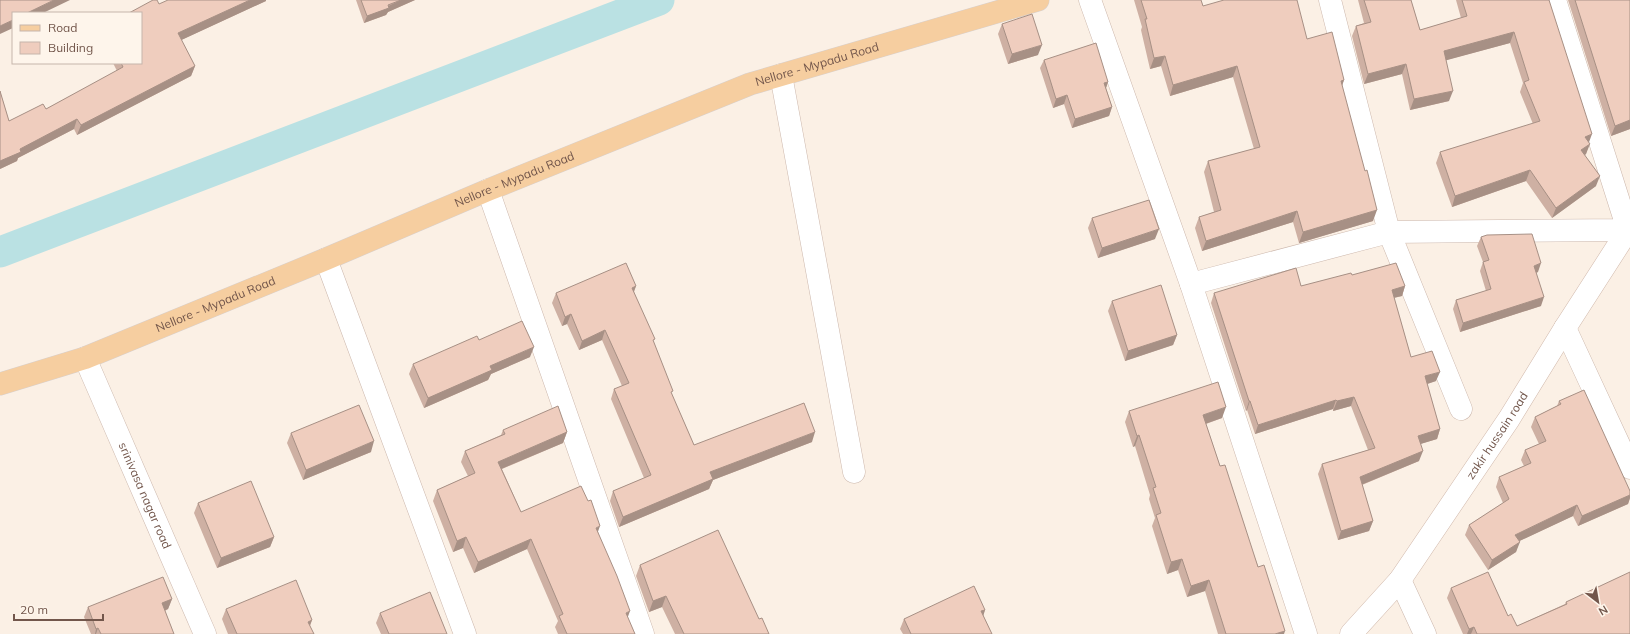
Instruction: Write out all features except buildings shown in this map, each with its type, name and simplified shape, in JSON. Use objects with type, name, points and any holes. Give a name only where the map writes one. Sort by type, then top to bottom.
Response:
[{"type":"main road","name":"Nellore - Mypadu Road","points":[[0,384],[86,358],[488,190],[750,84],[1038,0]]},
{"type":"street","points":[[1090,0],[1192,284],[1306,634]]},
{"type":"street","points":[[1330,0],[1389,232],[1461,409]]},
{"type":"street","points":[[1192,284],[1389,232],[1629,228],[1555,0]]},
{"type":"street","points":[[781,75],[854,472]]},
{"type":"street","points":[[488,190],[643,634]]},
{"type":"street","name":"zakir hussain road","points":[[1351,634],[1400,580],[1509,419],[1629,228]]},
{"type":"street","points":[[326,259],[465,634]]},
{"type":"street","points":[[1565,328],[1630,468]]},
{"type":"street","name":"srinivasa nagar road","points":[[86,358],[205,634]]},
{"type":"street","points":[[1400,580],[1425,634]]},
{"type":"waterway","points":[[0,252],[659,0]]}]
